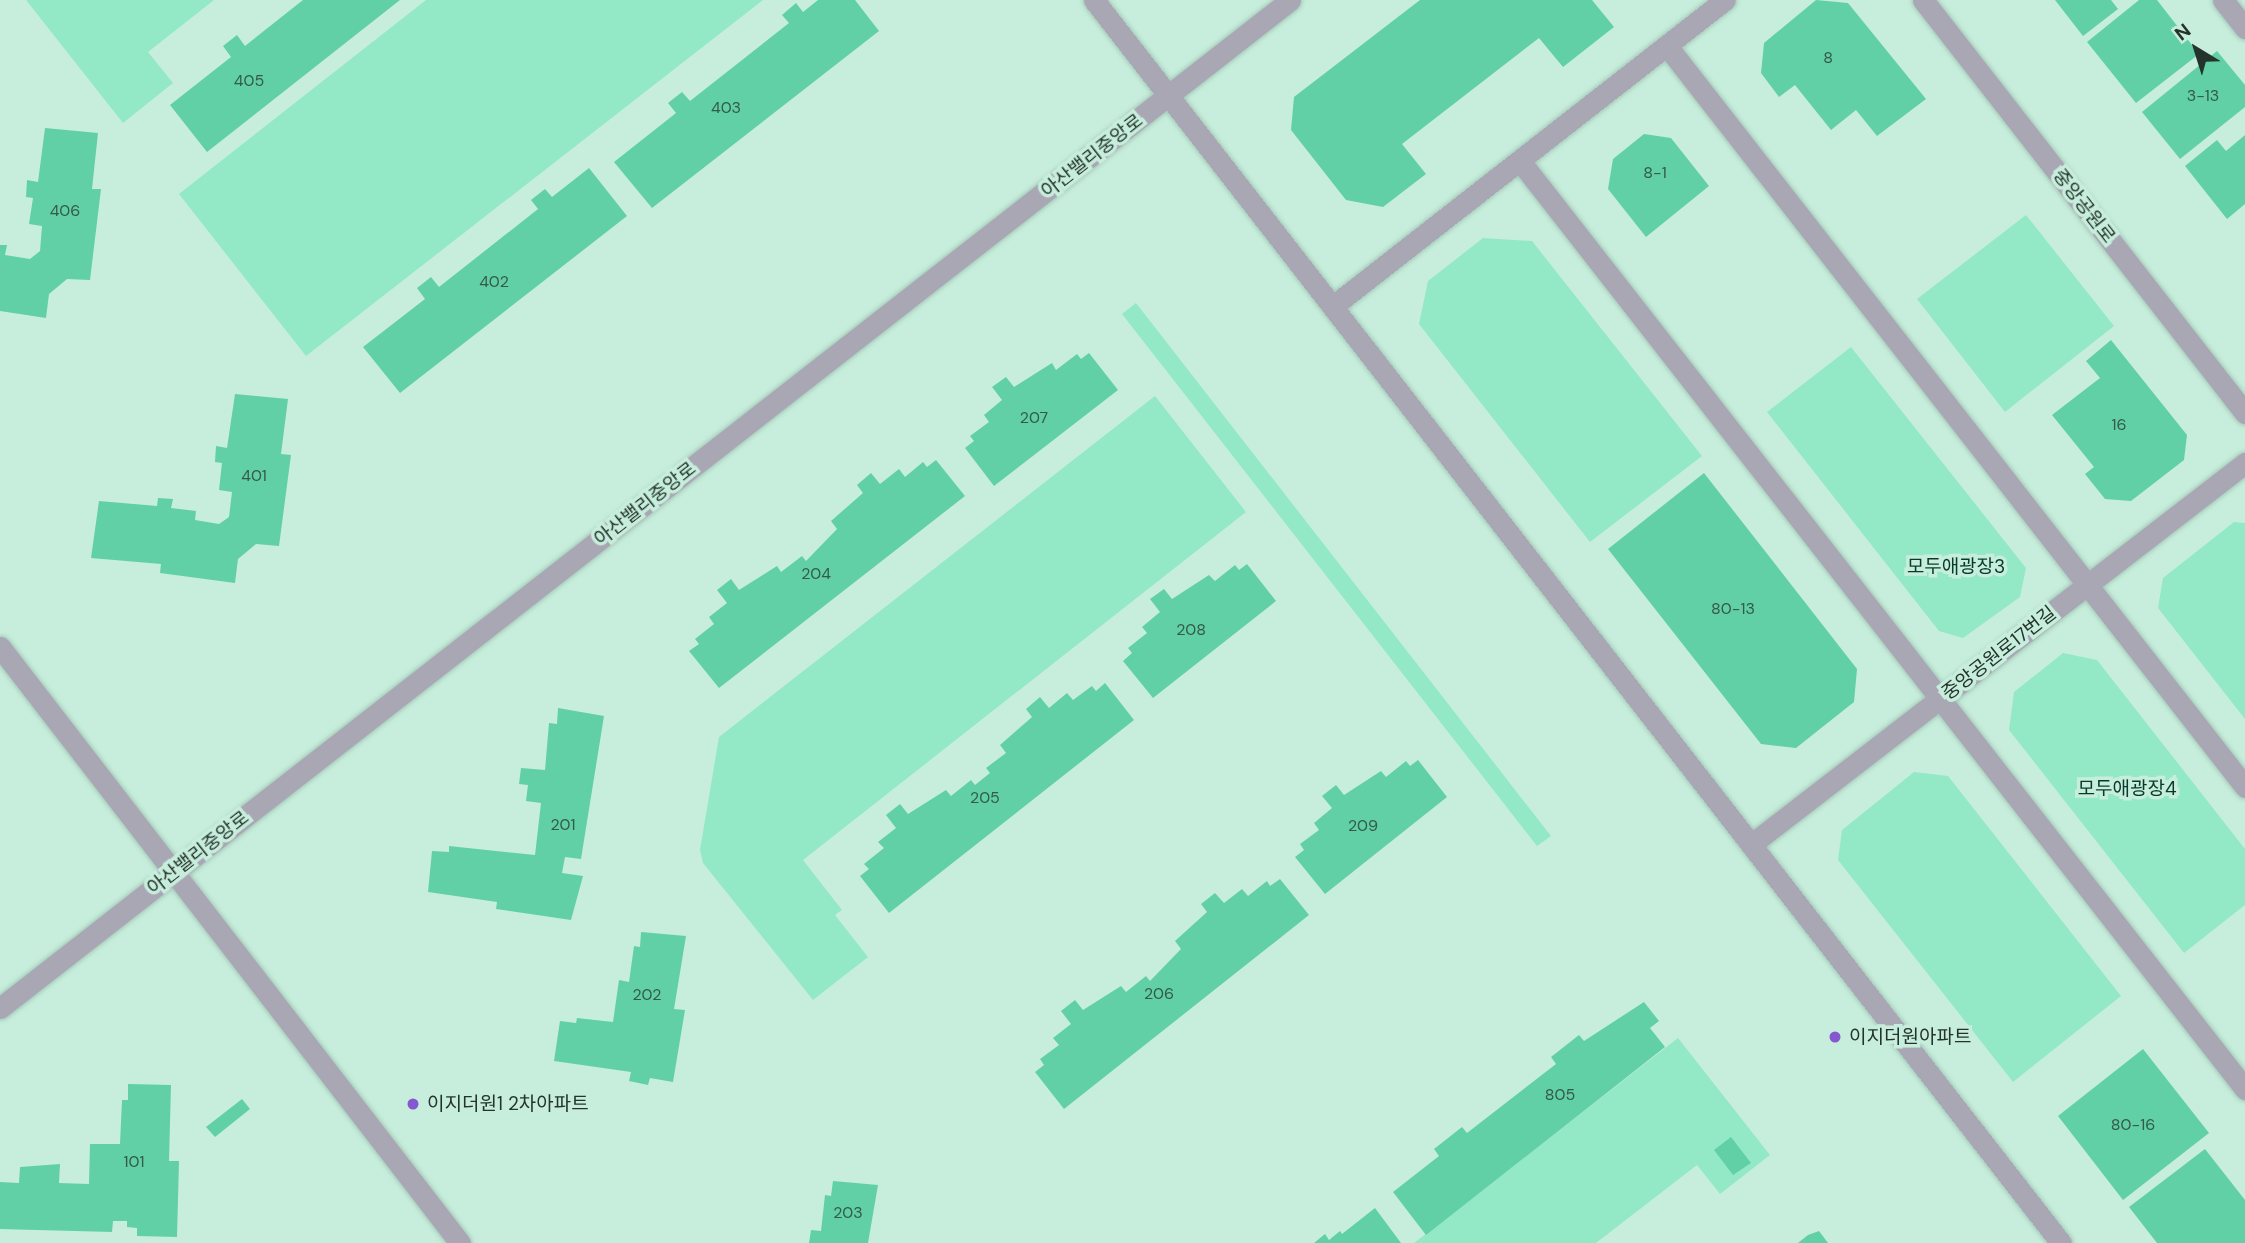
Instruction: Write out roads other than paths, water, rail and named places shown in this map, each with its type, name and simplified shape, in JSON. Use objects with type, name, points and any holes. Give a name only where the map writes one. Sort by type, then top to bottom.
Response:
[{"type":"street","points":[[1094,0],[2061,1243]]},
{"type":"street","name":"아산밸리중앙로","points":[[0,1009],[1290,0]]},
{"type":"street","points":[[1334,306],[1725,0]]},
{"type":"street","name":"중앙공원로","points":[[1923,0],[2245,413]]},
{"type":"street","points":[[2223,0],[2245,28]]},
{"type":"street","points":[[1667,46],[2245,787]]},
{"type":"street","points":[[1520,161],[2245,1089]]},
{"type":"street","name":"중앙공원로17번길","points":[[1753,844],[2245,463]]},
{"type":"street","points":[[0,647],[460,1243]]},
{"type":"place","name":"이지더원아파트","points":[[1835,1037]]},
{"type":"place","name":"이지더원1 2차아파트","points":[[413,1104]]},
{"type":"park label","name":"모두애광장3","points":[[1956,567]]},
{"type":"park label","name":"모두애광장4","points":[[2127,789]]}]
